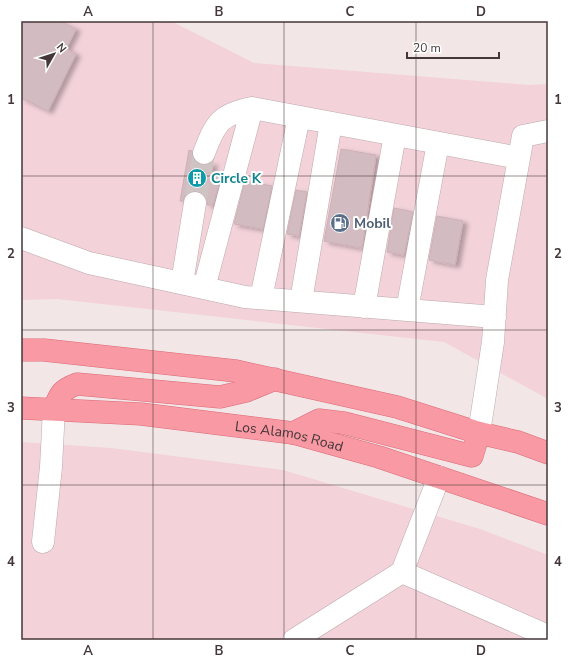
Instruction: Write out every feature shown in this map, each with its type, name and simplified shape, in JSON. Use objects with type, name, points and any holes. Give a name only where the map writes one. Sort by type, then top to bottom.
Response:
[{"type":"main road","points":[[21,350],[44,350],[236,371],[398,407],[479,433],[518,442],[548,453]]},
{"type":"main road","points":[[54,409],[60,393],[77,384],[220,397],[246,391],[275,380]]},
{"type":"main road","name":"Los Alamos Road","points":[[21,408],[141,414],[293,433],[379,457],[548,514]]},
{"type":"main road","points":[[293,433],[319,420],[344,423],[472,456],[479,433]]},
{"type":"lane","points":[[204,288],[252,108]]},
{"type":"lane","points":[[204,153],[214,128],[227,116],[238,111],[252,108],[519,158]]},
{"type":"lane","points":[[261,298],[299,117]]},
{"type":"lane","points":[[301,301],[332,123]]},
{"type":"lane","points":[[479,433],[495,317],[497,280],[523,136],[548,131]]},
{"type":"lane","points":[[364,307],[395,135]]},
{"type":"lane","points":[[407,310],[438,143]]},
{"type":"lane","points":[[182,283],[195,203]]},
{"type":"lane","points":[[21,238],[89,263],[245,297],[495,317]]},
{"type":"lane","points":[[43,542],[51,467],[54,409]]},
{"type":"lane","points":[[294,640],[402,572],[438,476]]},
{"type":"lane","points":[[402,572],[548,636]]},
{"type":"shaded area","points":[[21,21],[171,21],[254,63],[529,85],[548,84],[548,399],[444,342],[57,299],[21,300]]},
{"type":"shaded area","points":[[21,442],[111,448],[283,470],[480,529],[548,555],[548,640],[21,640]]},
{"type":"building","points":[[21,21],[59,21],[76,29],[66,49],[76,54],[48,111],[21,98]]},
{"type":"building","points":[[341,149],[376,155],[362,248],[324,241]]},
{"type":"building","name":"Circle K","points":[[189,150],[192,151],[194,160],[199,164],[206,165],[213,162],[211,175],[221,177],[213,205],[207,205],[207,199],[203,194],[197,191],[190,192],[185,195],[183,201],[180,201]]},
{"type":"building","points":[[245,181],[272,186],[263,229],[234,224]]},
{"type":"building","points":[[296,190],[307,192],[299,236],[287,234]]},
{"type":"building","points":[[394,208],[413,212],[404,255],[387,252]]},
{"type":"building","points":[[437,216],[463,221],[455,265],[429,260]]},
{"type":"tunnel","points":[[195,203],[204,153]]},
{"type":"place","name":"Circle K","points":[[197,178]]},
{"type":"place","name":"Mobil","points":[[340,223]]}]
